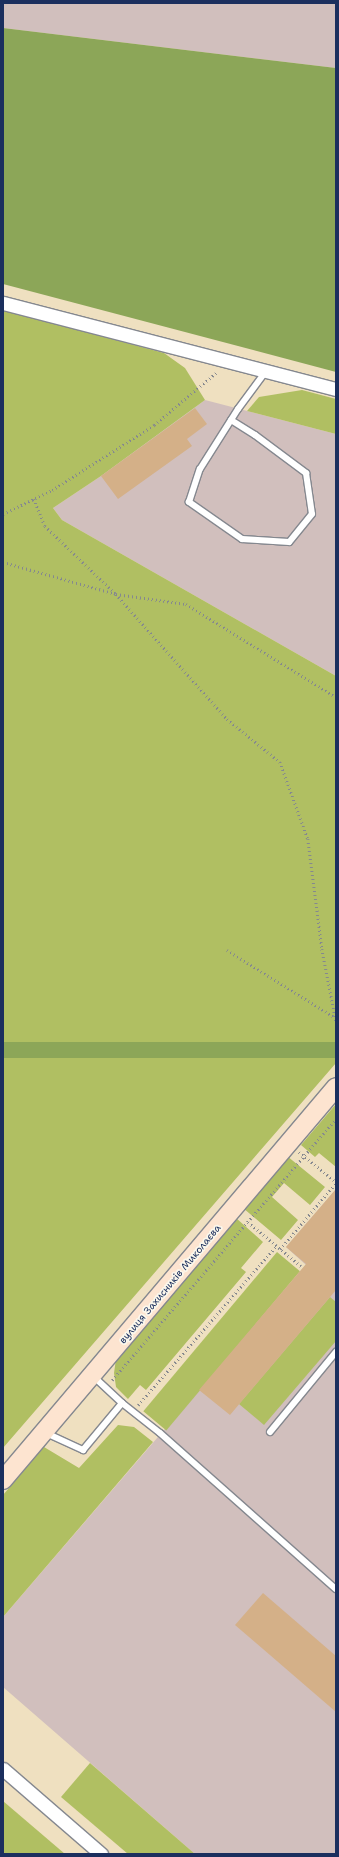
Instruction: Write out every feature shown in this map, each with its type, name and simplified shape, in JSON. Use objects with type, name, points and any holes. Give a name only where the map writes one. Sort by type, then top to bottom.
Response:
[{"type":"street","points":[[3,303],[336,389]]},
{"type":"street","name":"вулиця Захисників Миколаєва","points":[[3,1480],[93,1376],[336,1087]]},
{"type":"street","points":[[3,1769],[101,1854]]},
{"type":"lane","points":[[230,420],[255,435],[306,473],[312,514],[288,542],[242,539],[189,502],[200,469],[230,420],[266,371]]},
{"type":"lane","points":[[270,1432],[336,1352]]},
{"type":"lane","points":[[93,1376],[122,1403],[160,1433],[336,1589]]},
{"type":"lane","points":[[45,1432],[83,1450],[122,1403]]},
{"type":"path","points":[[3,514],[52,490],[154,425],[230,362]]},
{"type":"path","points":[[34,498],[45,526],[116,594],[227,719],[280,762],[308,840],[322,949],[336,1019]]},
{"type":"path","points":[[3,562],[116,594],[186,604],[336,697]]},
{"type":"path","points":[[227,950],[336,1019]]},
{"type":"path","points":[[106,1389],[122,1368],[336,1118]]},
{"type":"path","points":[[280,1249],[336,1183],[288,1143]]},
{"type":"path","points":[[233,1208],[301,1266]]},
{"type":"path","points":[[133,1411],[276,1246]]},
{"type":"shaded area","points":[[3,3],[336,3],[336,68],[3,28]]},
{"type":"shaded area","points":[[205,400],[336,434],[336,676],[62,520],[53,508],[101,476]]},
{"type":"shaded area","points":[[336,1189],[336,1854],[195,1854],[3,1687],[3,1617],[306,1265],[286,1247]]},
{"type":"green space","points":[[3,28],[336,68],[336,372],[3,284]]},
{"type":"green space","points":[[3,310],[164,353],[185,368],[205,400],[101,476],[53,508],[62,520],[336,676],[336,1063],[3,1448]]},
{"type":"green space","points":[[302,390],[336,399],[336,434],[247,411],[259,397]]},
{"type":"green space","points":[[3,1042],[336,1042],[336,1058],[3,1058]]},
{"type":"green space","points":[[336,1104],[336,1167],[319,1153],[315,1157],[301,1145]]},
{"type":"green space","points":[[287,1156],[325,1187],[310,1205],[284,1183],[272,1197],[298,1220],[281,1240],[243,1208]]},
{"type":"green space","points":[[236,1218],[263,1242],[241,1268],[246,1272],[146,1390],[140,1385],[128,1399],[116,1387],[114,1373],[116,1359]]},
{"type":"green space","points":[[277,1252],[300,1271],[166,1431],[143,1411]]},
{"type":"green space","points":[[330,1297],[336,1302],[336,1341],[264,1425],[239,1404]]},
{"type":"green space","points":[[118,1425],[134,1427],[153,1442],[3,1617],[3,1495],[44,1447],[79,1468]]},
{"type":"green space","points":[[90,1763],[195,1854],[128,1854],[61,1797]]},
{"type":"green space","points":[[3,1801],[65,1854],[3,1854]]},
{"type":"building","points":[[195,408],[207,424],[187,439],[192,446],[118,499],[101,476]]},
{"type":"building","points":[[336,1189],[336,1290],[230,1415],[199,1390],[306,1264],[286,1247]]},
{"type":"building","points":[[263,1593],[336,1656],[336,1712],[235,1625]]}]
